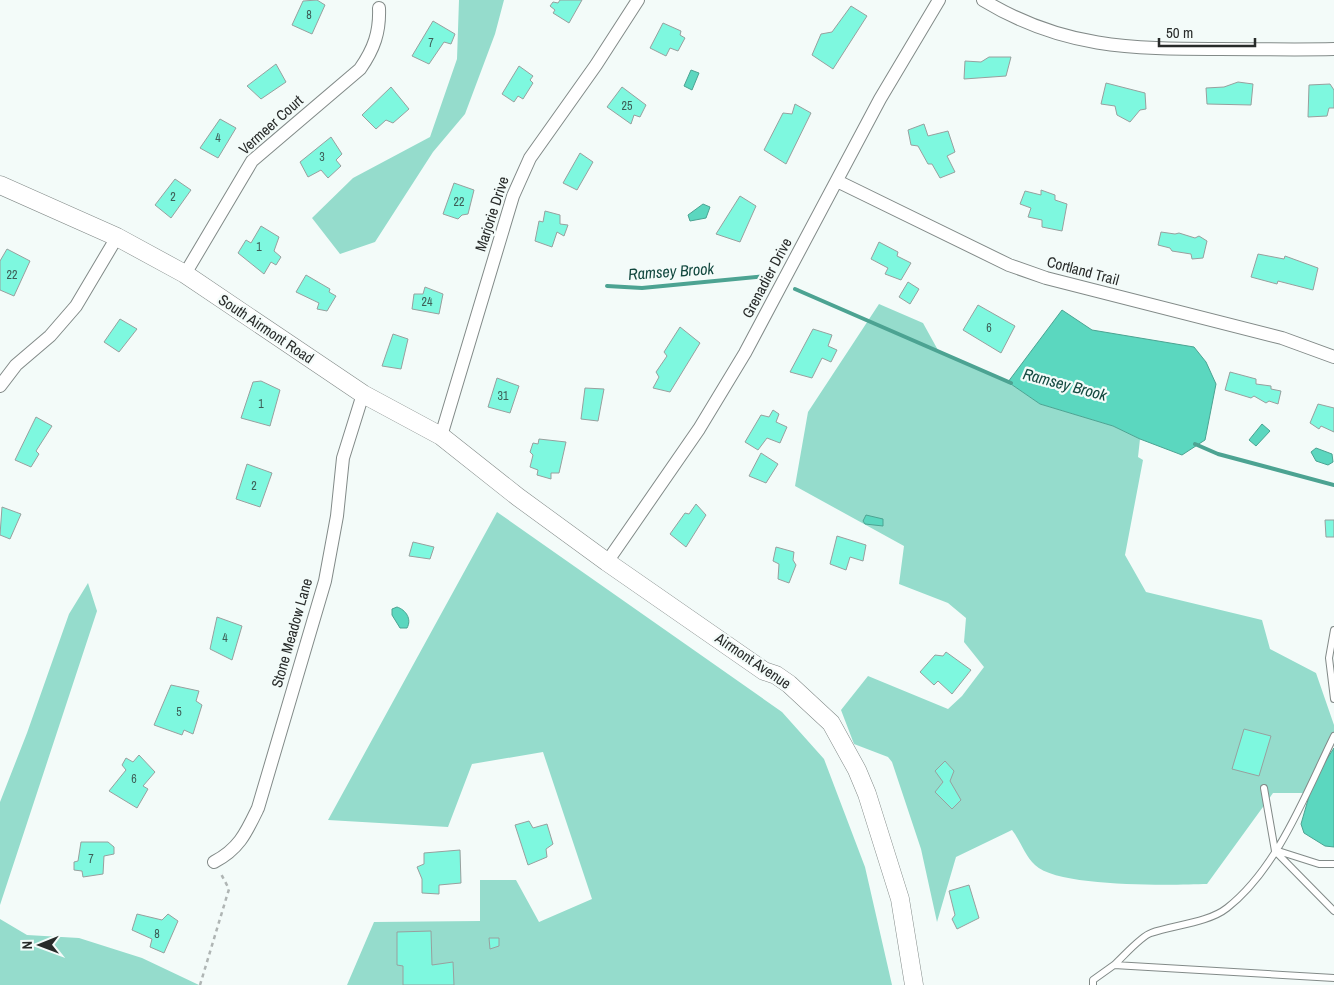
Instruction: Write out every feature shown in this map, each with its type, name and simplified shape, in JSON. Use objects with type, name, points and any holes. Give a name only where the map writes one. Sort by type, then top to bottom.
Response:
[{"type":"street","name":"Marjorie Drive","points":[[440,436],[513,196],[530,158],[602,58],[638,0]]},
{"type":"street","name":"Grenadier Drive","points":[[607,562],[699,429],[746,353],[880,98],[939,0]]},
{"type":"street","points":[[983,0],[1028,24],[1060,36],[1122,48],[1334,49]]},
{"type":"street","name":"Vermeer Court","points":[[185,274],[252,161],[360,69],[373,49],[380,25],[379,8]]},
{"type":"street","name":"Cortland Trail","points":[[837,181],[1009,265],[1046,278],[1282,338],[1334,356]]},
{"type":"street","name":"South Airmont Road","points":[[0,185],[117,236],[185,274],[362,394],[440,436],[518,497]]},
{"type":"street","points":[[0,386],[16,365],[50,336],[76,306],[117,236]]},
{"type":"street","name":"Stone Meadow Lane","points":[[214,862],[230,854],[245,834],[258,808],[325,581],[337,516],[343,458],[362,394]]},
{"type":"street","name":"Airmont Avenue","points":[[518,497],[607,562],[764,671],[776,675],[789,684],[831,723],[868,794],[892,871],[907,934],[914,985]]},
{"type":"lane","points":[[1334,630],[1329,658],[1334,699]]},
{"type":"lane","points":[[1093,985],[1094,980],[1150,933],[1186,925],[1226,909],[1262,872],[1294,817],[1334,736]]},
{"type":"lane","points":[[1264,788],[1275,851],[1334,911]]},
{"type":"lane","points":[[1275,851],[1319,864],[1334,864]]},
{"type":"lane","points":[[1114,965],[1334,978]]},
{"type":"path","points":[[200,985],[229,890],[214,862]]},
{"type":"shaded area","points":[[459,0],[504,0],[495,34],[465,114],[433,152],[375,242],[340,254],[312,218],[353,178],[430,137],[457,59]]},
{"type":"shaded area","points":[[879,304],[923,323],[939,352],[1008,382],[1040,404],[1113,426],[1140,439],[1138,457],[1143,460],[1125,555],[1146,592],[1262,620],[1270,649],[1316,673],[1334,725],[1334,733],[1304,793],[1273,793],[1207,884],[1117,884],[1067,878],[1048,872],[1035,865],[1012,830],[956,857],[937,922],[921,849],[892,762],[888,757],[854,744],[841,710],[868,676],[948,709],[962,696],[984,667],[964,642],[966,618],[948,603],[899,584],[904,546],[795,486],[808,412]]},
{"type":"shaded area","points":[[497,512],[782,712],[824,759],[865,867],[892,985],[347,985],[374,922],[480,921],[480,880],[516,880],[539,922],[592,899],[543,752],[472,764],[448,827],[328,820]]},
{"type":"shaded area","points":[[88,583],[97,611],[0,905],[0,802],[27,733],[69,614]]},
{"type":"shaded area","points":[[0,919],[27,935],[79,938],[142,958],[199,985],[0,985]]},
{"type":"water","points":[[691,70],[699,73],[692,90],[684,86]]},
{"type":"water","points":[[703,204],[710,207],[706,218],[690,221],[688,215]]},
{"type":"water","points":[[1062,310],[1092,330],[1194,347],[1206,362],[1216,384],[1205,440],[1182,455],[1140,439],[1113,426],[1040,404],[1008,382]]},
{"type":"water","points":[[1262,424],[1270,431],[1256,446],[1249,440]]},
{"type":"water","points":[[1316,448],[1332,454],[1333,462],[1328,465],[1316,461],[1311,452]]},
{"type":"water","points":[[866,515],[883,519],[883,526],[865,524],[863,521]]},
{"type":"water","points":[[397,607],[407,615],[409,621],[407,628],[400,628],[392,615],[392,609]]},
{"type":"water","points":[[1334,748],[1334,847],[1325,846],[1304,833],[1301,824],[1314,779]]},
{"type":"building","points":[[317,0],[325,5],[312,34],[292,25],[303,1]]},
{"type":"building","points":[[560,0],[582,0],[569,23],[553,13],[555,10],[550,6],[553,2],[558,3]]},
{"type":"building","points":[[851,6],[867,16],[833,69],[812,55],[821,34],[832,32]]},
{"type":"building","points":[[433,21],[455,34],[451,44],[444,42],[429,64],[412,56]]},
{"type":"building","points":[[663,23],[681,31],[680,35],[685,38],[678,51],[670,48],[666,56],[650,48]]},
{"type":"building","points":[[989,57],[1011,57],[1006,76],[964,79],[965,61],[981,62]]},
{"type":"building","points":[[276,64],[286,82],[261,99],[247,86]]},
{"type":"building","points":[[519,66],[533,76],[530,80],[533,83],[523,99],[518,96],[514,102],[502,94]]},
{"type":"building","points":[[1238,82],[1253,84],[1251,105],[1207,104],[1206,88],[1224,87]]},
{"type":"building","points":[[1106,83],[1145,93],[1146,109],[1140,110],[1130,122],[1117,115],[1115,106],[1101,104]]},
{"type":"building","points":[[1330,84],[1334,90],[1334,108],[1329,108],[1327,116],[1308,117],[1309,85]]},
{"type":"building","points":[[391,87],[409,109],[393,123],[386,120],[376,129],[362,115]]},
{"type":"building","points":[[622,87],[646,105],[640,117],[634,115],[631,124],[607,107]]},
{"type":"building","points":[[795,104],[811,113],[786,164],[764,150],[783,113],[792,114]]},
{"type":"building","points":[[220,119],[236,128],[218,158],[200,148]]},
{"type":"building","points":[[924,124],[928,136],[948,131],[955,152],[947,156],[955,172],[940,178],[932,164],[928,164],[918,146],[911,145],[908,130]]},
{"type":"building","points":[[331,137],[342,154],[336,160],[341,166],[328,178],[321,170],[308,177],[300,162]]},
{"type":"building","points":[[580,153],[593,162],[577,190],[563,183]]},
{"type":"building","points":[[175,179],[191,190],[171,218],[155,205]]},
{"type":"building","points":[[454,183],[474,190],[468,214],[462,215],[458,219],[443,214]]},
{"type":"building","points":[[1041,190],[1055,195],[1055,200],[1067,204],[1062,231],[1042,227],[1042,220],[1028,217],[1031,208],[1020,204],[1025,191],[1041,195]]},
{"type":"building","points":[[740,196],[756,206],[740,242],[716,234]]},
{"type":"building","points":[[545,211],[560,215],[560,224],[568,225],[564,236],[557,232],[552,247],[535,241],[539,221],[543,222]]},
{"type":"building","points":[[261,226],[279,237],[274,251],[281,257],[276,265],[271,262],[264,274],[238,253],[246,240],[251,243]]},
{"type":"building","points":[[1161,232],[1179,233],[1195,238],[1199,236],[1207,241],[1203,258],[1192,259],[1191,254],[1172,251],[1170,248],[1158,245]]},
{"type":"building","points":[[879,242],[898,252],[897,256],[911,263],[901,280],[885,274],[888,268],[871,259]]},
{"type":"building","points":[[7,249],[30,261],[14,296],[0,290],[0,261]]},
{"type":"building","points":[[1258,254],[1284,259],[1285,256],[1318,268],[1313,290],[1278,281],[1277,284],[1251,277]]},
{"type":"building","points":[[306,275],[330,289],[329,292],[336,296],[327,311],[317,309],[319,303],[296,292]]},
{"type":"building","points":[[908,282],[919,289],[910,304],[899,297]]},
{"type":"building","points":[[425,287],[443,294],[439,314],[412,309],[414,294],[423,294]]},
{"type":"building","points":[[978,305],[1015,326],[1001,353],[963,330]]},
{"type":"building","points":[[120,319],[137,329],[119,352],[104,342]]},
{"type":"building","points":[[680,327],[700,343],[670,392],[653,388],[659,377],[656,372],[667,356],[664,352]]},
{"type":"building","points":[[813,329],[832,335],[828,346],[837,350],[831,362],[822,358],[812,378],[790,372]]},
{"type":"building","points":[[393,334],[408,339],[401,369],[382,366]]},
{"type":"building","points":[[1230,372],[1256,379],[1256,384],[1271,386],[1271,389],[1281,391],[1278,404],[1269,401],[1266,403],[1254,396],[1251,398],[1225,390]]},
{"type":"building","points":[[497,378],[519,386],[510,413],[488,407]]},
{"type":"building","points":[[261,381],[280,390],[270,426],[241,418],[253,382]]},
{"type":"building","points":[[585,388],[604,389],[598,421],[581,419]]},
{"type":"building","points":[[1318,404],[1334,408],[1334,432],[1321,426],[1319,429],[1310,423]]},
{"type":"building","points":[[773,410],[779,414],[776,422],[787,427],[780,443],[767,438],[758,450],[745,442],[761,415],[769,417]]},
{"type":"building","points":[[36,417],[52,426],[36,451],[39,454],[31,467],[15,460]]},
{"type":"building","points":[[539,439],[566,442],[559,473],[551,473],[551,479],[537,475],[538,470],[530,467],[533,455],[530,452],[533,443],[538,444]]},
{"type":"building","points":[[761,453],[778,464],[766,483],[749,476]]},
{"type":"building","points":[[247,464],[272,473],[260,507],[236,499]]},
{"type":"building","points":[[696,504],[706,515],[686,547],[670,534],[685,513],[689,514]]},
{"type":"building","points":[[2,507],[21,514],[10,539],[0,535]]},
{"type":"building","points":[[1325,520],[1334,520],[1334,537],[1326,537]]},
{"type":"building","points":[[837,536],[866,545],[863,561],[850,557],[846,570],[830,564]]},
{"type":"building","points":[[413,542],[434,547],[430,559],[409,556]]},
{"type":"building","points":[[776,547],[794,552],[793,560],[796,565],[789,583],[778,579],[779,564],[773,561]]},
{"type":"building","points":[[217,617],[242,626],[232,660],[210,649]]},
{"type":"building","points":[[946,652],[971,670],[952,694],[938,681],[934,685],[920,672],[935,655],[943,656]]},
{"type":"building","points":[[171,685],[199,691],[196,701],[202,705],[193,734],[184,730],[182,735],[154,725]]},
{"type":"building","points":[[1244,729],[1271,736],[1259,776],[1232,769]]},
{"type":"building","points":[[139,755],[155,772],[143,786],[148,789],[137,808],[109,791],[126,770],[122,765],[126,758],[133,762]]},
{"type":"building","points":[[945,761],[954,771],[950,781],[961,800],[952,809],[935,792],[943,782],[935,771]]},
{"type":"building","points":[[529,821],[533,828],[547,824],[553,844],[546,849],[547,857],[528,865],[515,825]]},
{"type":"building","points":[[81,842],[108,842],[114,847],[114,854],[104,856],[103,874],[83,877],[82,871],[74,870],[74,862],[78,861]]},
{"type":"building","points":[[460,850],[461,883],[439,885],[439,894],[422,893],[422,879],[417,867],[424,864],[424,853]]},
{"type":"building","points":[[969,885],[979,918],[957,929],[952,919],[955,915],[949,891]]},
{"type":"building","points":[[137,914],[162,920],[168,914],[178,921],[164,953],[150,947],[152,939],[132,930]]},
{"type":"building","points":[[431,931],[432,965],[453,962],[454,985],[403,985],[403,966],[397,965],[397,932]]},
{"type":"building","points":[[489,938],[499,938],[499,946],[490,949]]},
{"type":"waterway","name":"Ramsey Brook","points":[[607,286],[642,288],[767,276]]},
{"type":"waterway","name":"Ramsey Brook","points":[[795,289],[1011,383]]},
{"type":"waterway","name":"Ramsey Brook","points":[[1195,444],[1218,454],[1334,485]]}]
